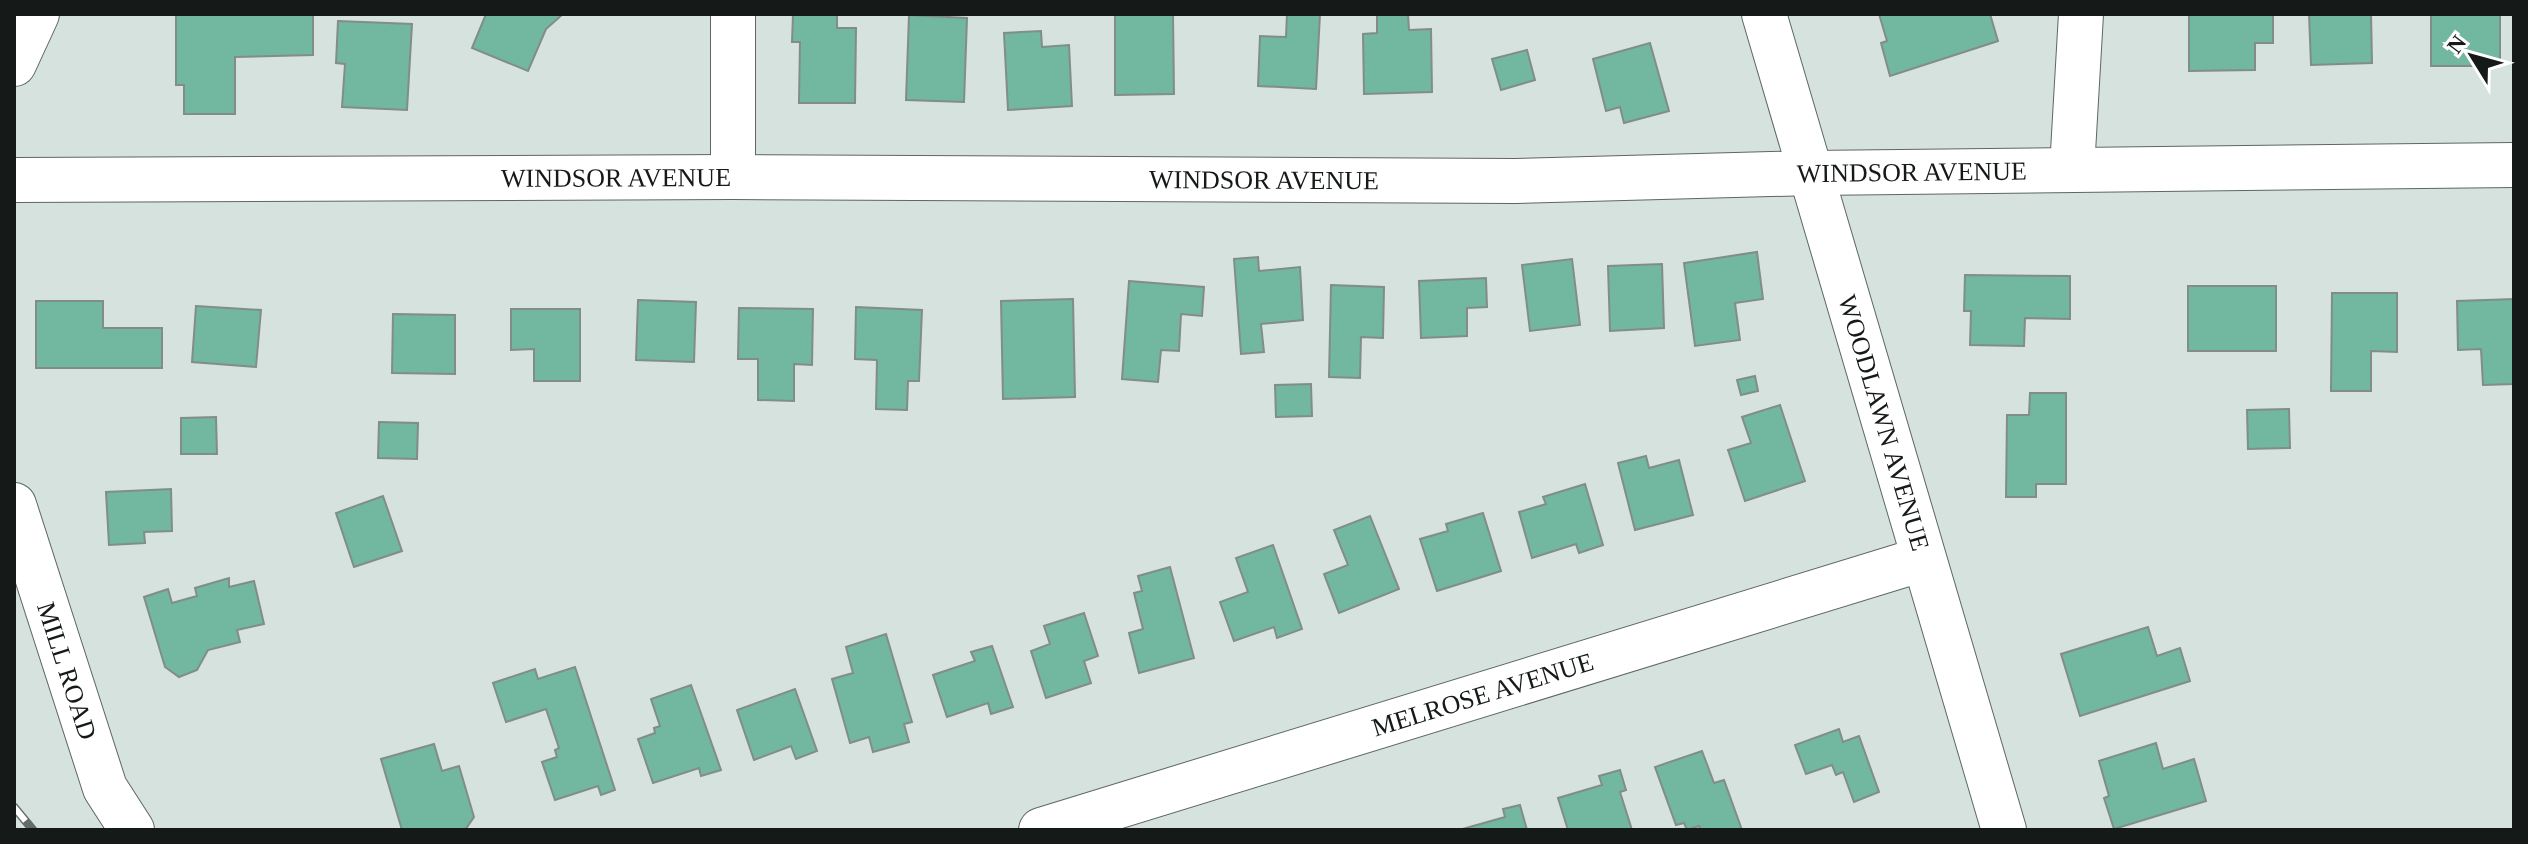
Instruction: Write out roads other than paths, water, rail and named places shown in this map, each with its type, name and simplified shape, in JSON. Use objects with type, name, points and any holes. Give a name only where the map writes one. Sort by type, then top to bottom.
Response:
[{"type":"street","points":[[14,64],[37,14]]},
{"type":"street","points":[[733,14],[733,177]]},
{"type":"street","name":"WOODLAWN AVENUE","points":[[1764,14],[2004,830]]},
{"type":"street","points":[[2072,169],[2081,14]]},
{"type":"street","name":"WINDSOR AVENUE","points":[[14,180],[733,177],[1515,181],[1811,173],[2514,165]]},
{"type":"street","name":"MILL ROAD","points":[[14,505],[105,788],[132,830]]},
{"type":"street","name":"MELROSE AVENUE","points":[[1041,830],[1923,559]]},
{"type":"railway","points":[[14,807],[33,830]]}]
